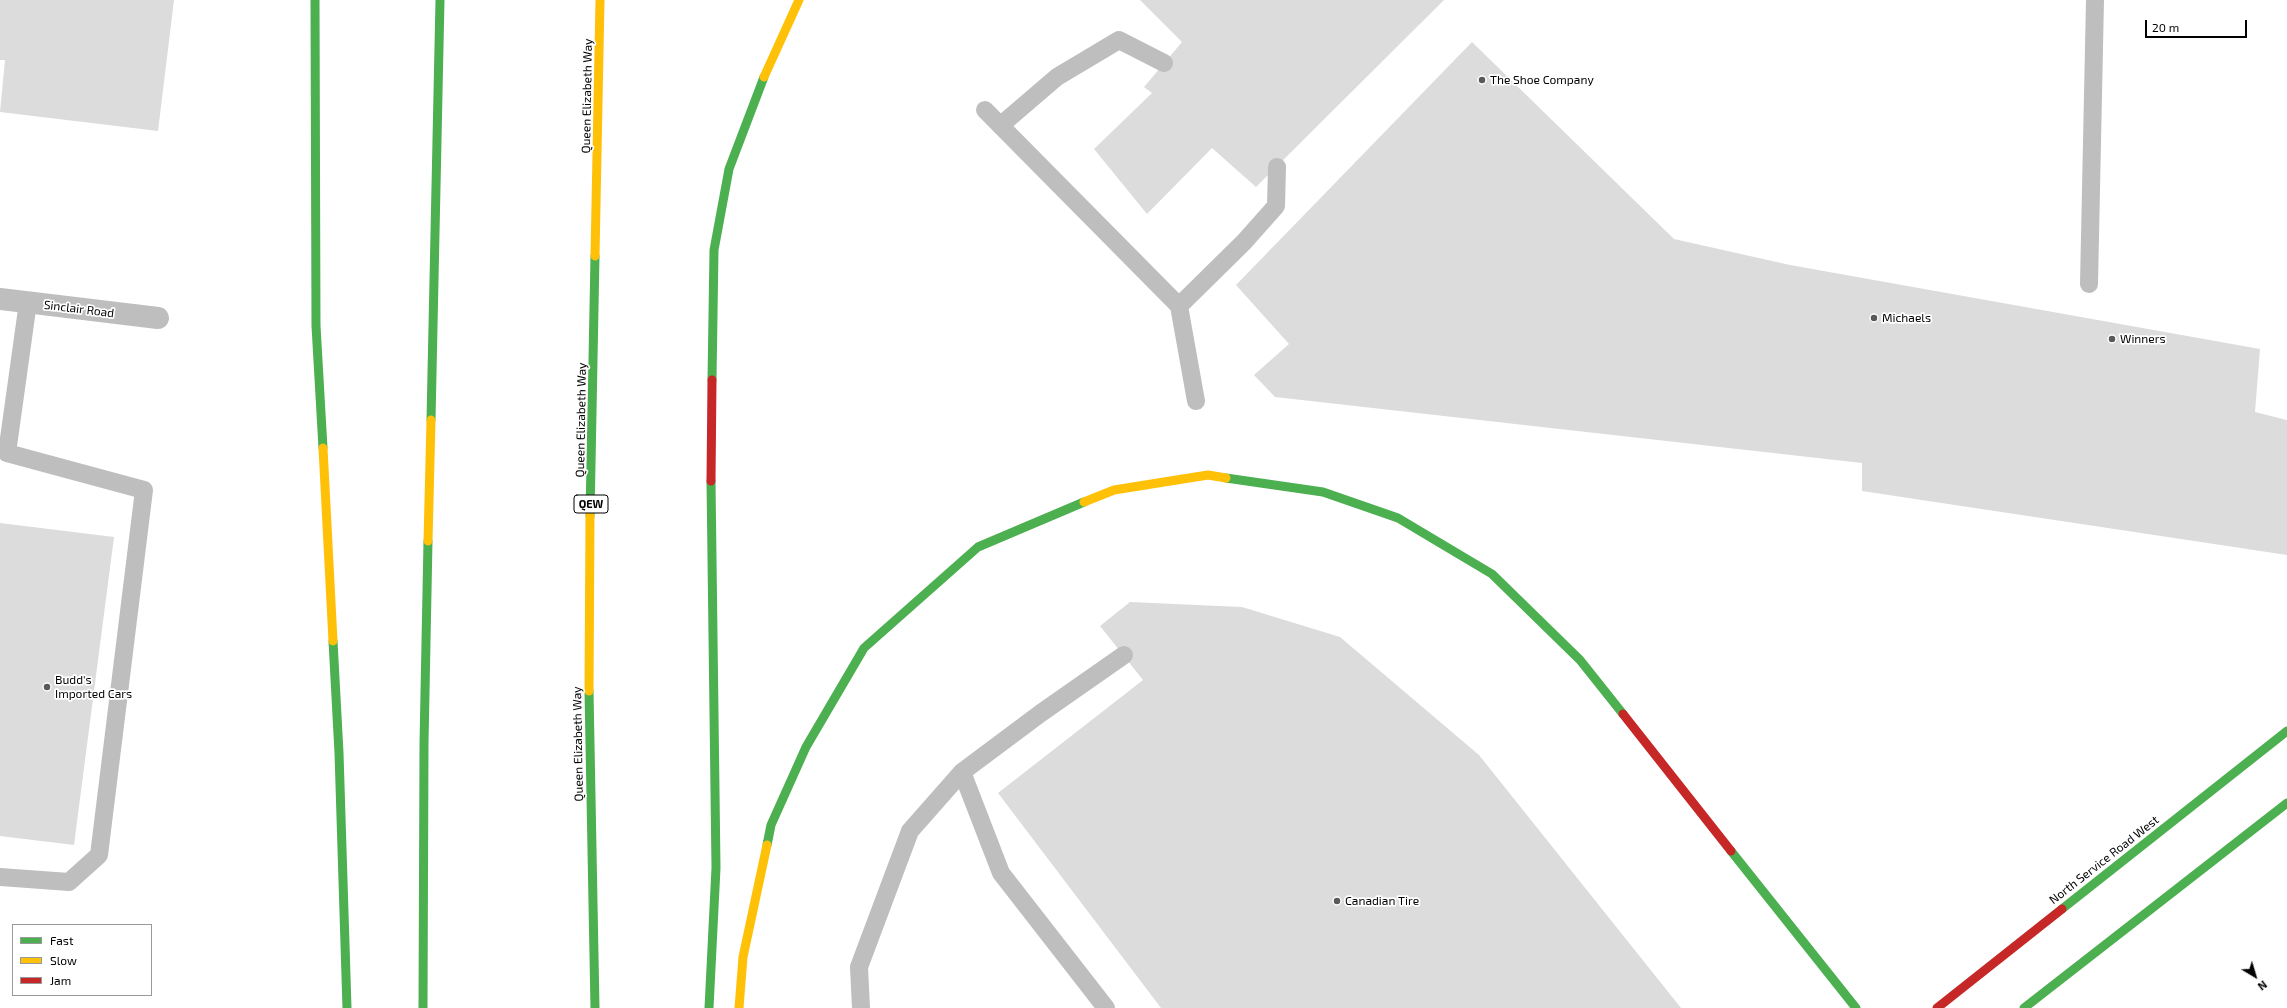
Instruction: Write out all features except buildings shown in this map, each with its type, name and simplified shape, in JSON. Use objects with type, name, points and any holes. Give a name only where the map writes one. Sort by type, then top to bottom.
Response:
[{"type":"main road","points":[[315,0],[316,326],[339,753],[347,1008]]},
{"type":"main road","points":[[423,1008],[424,735],[440,0]]},
{"type":"main road","name":"Queen Elizabeth Way","points":[[595,1008],[588,648],[600,0]]},
{"type":"main road","points":[[709,1008],[716,868],[711,469],[714,250],[728,169],[762,80],[799,0]]},
{"type":"main road","points":[[739,1008],[743,957],[771,825],[806,747],[864,648],[978,547],[1114,490],[1208,475],[1323,492],[1398,518],[1492,574],[1580,660],[1856,1008]]},
{"type":"main road","name":"North Service Road West","points":[[1937,1008],[2287,731]]},
{"type":"main road","points":[[2024,1008],[2287,803]]},
{"type":"street","name":"Sinclair Road","points":[[0,299],[158,318]]},
{"type":"lane","points":[[2089,284],[2095,0]]},
{"type":"lane","points":[[1000,125],[1057,77],[1119,40],[1164,63]]},
{"type":"lane","points":[[985,110],[1178,306],[1196,401]]},
{"type":"lane","points":[[1178,306],[1244,242],[1276,206],[1277,167]]},
{"type":"lane","points":[[0,877],[69,882],[98,855],[144,490],[4,453],[28,302]]},
{"type":"lane","points":[[860,1008],[859,966],[910,831],[962,772],[1041,713],[1124,656]]},
{"type":"lane","points":[[962,772],[1001,874],[1106,1008]]},
{"type":"traffic: fast","points":[[315,0],[316,326],[323,448]]},
{"type":"traffic: fast","points":[[431,420],[440,0]]},
{"type":"traffic: fast","points":[[712,380],[714,250],[729,169],[764,77]]},
{"type":"traffic: fast","points":[[590,516],[595,256]]},
{"type":"traffic: fast","points":[[1226,478],[1323,492],[1398,518],[1492,574],[1580,660],[1623,714]]},
{"type":"traffic: fast","points":[[709,1008],[716,868],[711,481]]},
{"type":"traffic: fast","points":[[767,845],[771,825],[806,747],[864,648],[978,547],[1084,502]]},
{"type":"traffic: fast","points":[[423,1008],[424,743],[428,541]]},
{"type":"traffic: fast","points":[[333,641],[339,753],[347,1008]]},
{"type":"traffic: fast","points":[[589,691],[595,1008]]},
{"type":"traffic: fast","points":[[2062,909],[2287,731]]},
{"type":"traffic: fast","points":[[2024,1008],[2287,803]]},
{"type":"traffic: fast","points":[[1731,851],[1856,1008]]},
{"type":"traffic: slow","points":[[595,256],[600,0]]},
{"type":"traffic: slow","points":[[764,77],[799,0]]},
{"type":"traffic: slow","points":[[428,541],[431,420]]},
{"type":"traffic: slow","points":[[323,448],[333,641]]},
{"type":"traffic: slow","points":[[1084,502],[1114,490],[1208,475],[1226,478]]},
{"type":"traffic: slow","points":[[589,691],[590,516]]},
{"type":"traffic: slow","points":[[739,1008],[743,957],[767,845]]},
{"type":"traffic: jam","points":[[711,481],[712,380]]},
{"type":"traffic: jam","points":[[1623,714],[1731,851]]},
{"type":"traffic: jam","points":[[1937,1008],[2062,909]]},
{"type":"place","name":"The Shoe Company","points":[[1482,80]]},
{"type":"place","name":"Michaels","points":[[1874,318]]},
{"type":"place","name":"Winners","points":[[2112,339]]},
{"type":"place","name":"Budd's Imported Cars","points":[[47,687]]},
{"type":"place","name":"Canadian Tire","points":[[1337,901]]}]
